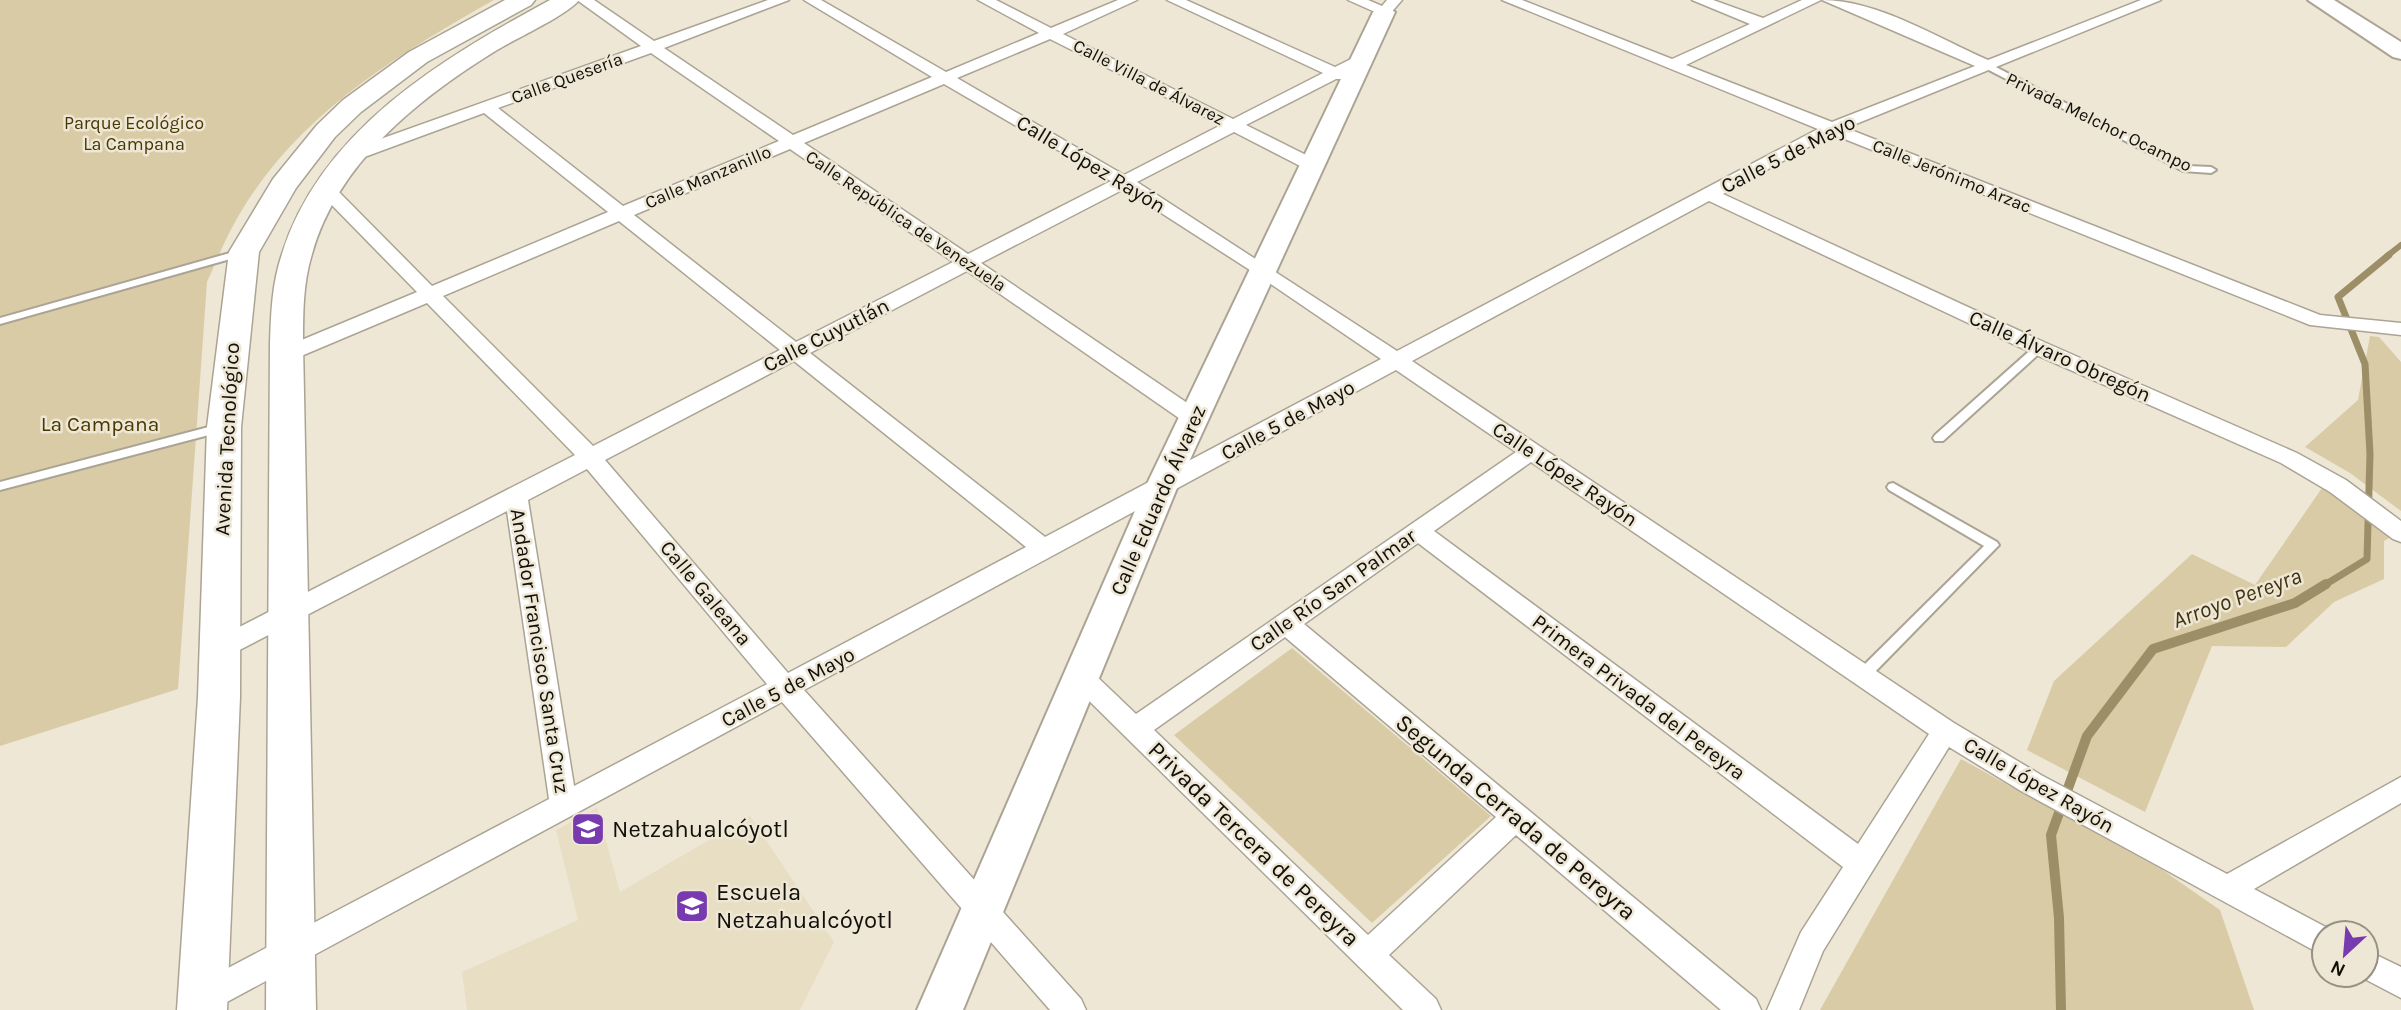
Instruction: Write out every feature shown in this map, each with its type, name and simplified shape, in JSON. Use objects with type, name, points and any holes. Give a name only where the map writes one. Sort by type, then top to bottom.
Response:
[{"type":"main road","name":"Avenida Tecnológico","points":[[202,1004],[219,649],[224,427],[236,294],[244,252],[283,184],[326,131],[352,106],[418,57],[523,0]]},
{"type":"main road","points":[[291,1010],[291,612],[287,355],[289,284],[303,235],[327,190],[352,155],[386,119],[428,84],[486,45],[567,0]]},
{"type":"street","name":"Calle República de Venezuela","points":[[584,0],[1194,418]]},
{"type":"street","name":"Calle Quesería","points":[[352,155],[782,0]]},
{"type":"street","name":"Calle López Rayón","points":[[811,0],[948,77],[1124,182],[1263,270],[1945,731],[2031,783],[2310,934]]},
{"type":"street","name":"Calle Villa de Álvarez","points":[[985,0],[1312,164]]},
{"type":"street","name":"Calle Manzanillo","points":[[287,355],[1130,0]]},
{"type":"street","points":[[1174,0],[1350,70]]},
{"type":"street","points":[[1356,0],[1390,6]]},
{"type":"street","name":"Calle Jerónimo Arzac","points":[[1509,0],[2317,321],[2394,328]]},
{"type":"street","points":[[1546,15],[1563,0]]},
{"type":"street","points":[[1699,0],[1763,23]]},
{"type":"street","points":[[1672,65],[1814,0]]},
{"type":"street","points":[[1829,0],[1888,21],[1988,66]]},
{"type":"street","name":"Calle 5 de Mayo","points":[[202,1004],[290,954],[1832,128],[2154,0]]},
{"type":"street","points":[[2319,0],[2401,52]]},
{"type":"street","name":"Calle Eduardo Álvarez","points":[[940,1010],[1161,488],[1312,164],[1350,70],[1390,6]]},
{"type":"street","name":"Calle Cuyutlán","points":[[219,649],[1234,125],[1350,70]]},
{"type":"street","points":[[487,107],[1045,550]]},
{"type":"street","name":"Calle Galeana","points":[[327,190],[590,457],[786,688],[983,908],[1070,1010]]},
{"type":"street","name":"Calle Álvaro Obregón","points":[[1709,194],[2039,348],[2289,458],[2338,486],[2401,533]]},
{"type":"street","name":"Calle Río San Palmar","points":[[1135,729],[1531,451]]},
{"type":"street","name":"Andador Francisco Santa Cruz","points":[[516,496],[564,807]]},
{"type":"street","name":"Primera Privada del Pereyra","points":[[1418,531],[1859,863]]},
{"type":"street","name":"Segunda Cerrada de Pereyra","points":[[1286,623],[1745,1010]]},
{"type":"street","name":"Privada Tercera de Pereyra","points":[[1082,678],[1425,1010]]},
{"type":"street","points":[[1783,1010],[1812,942],[1859,863],[1945,731]]},
{"type":"street","points":[[2228,889],[2401,789]]},
{"type":"street","points":[[1368,955],[1516,817]]},
{"type":"street","points":[[2380,972],[2401,983]]},
{"type":"lane","name":"Privada Melchor Ocampo","points":[[1988,66],[2186,169],[2211,170]]},
{"type":"lane","points":[[0,321],[244,252]]},
{"type":"lane","points":[[1939,438],[2039,348]]},
{"type":"lane","points":[[0,486],[224,427]]},
{"type":"lane","points":[[1863,676],[1993,545],[1893,487]]},
{"type":"shaded area","name":"Escuela Netzahualcóyotl","points":[[597,808],[620,892],[750,816],[834,942],[800,1010],[467,1010],[462,972],[578,920],[556,830]]},
{"type":"green space","name":"Parque Ecológico La Campana","points":[[0,0],[494,0],[382,68],[315,122],[284,153],[257,187],[223,246],[207,282],[178,689],[0,746]]},
{"type":"green space","points":[[2370,336],[2379,337],[2401,362],[2401,511],[2350,473],[2305,447],[2358,400]]},
{"type":"green space","points":[[2322,488],[2394,535],[2384,541],[2384,579],[2334,602],[2286,647],[2212,646],[2145,812],[2027,750],[2054,681],[2192,554],[2255,585]]},
{"type":"green space","points":[[1292,648],[1491,816],[1372,923],[1174,735]]},
{"type":"green space","points":[[1961,759],[2161,869],[2220,910],[2254,1010],[1820,1010]]},
{"type":"waterway","name":"Arroyo Pereyra","points":[[2387,256],[2401,245]]},
{"type":"waterway","name":"Arroyo Pereyra","points":[[2323,586],[2367,559],[2370,454],[2365,364],[2338,297],[2389,255]]},
{"type":"waterway","name":"Arroyo Pereyra","points":[[2061,1010],[2059,918],[2051,835],[2087,736],[2153,649],[2295,603],[2326,584]]},
{"type":"place","name":"Netzahualcóyotl","points":[[588,829]]},
{"type":"place","name":"Escuela Netzahualcóyotl","points":[[692,906]]},
{"type":"park label","name":"La Campana","points":[[100,424]]}]
